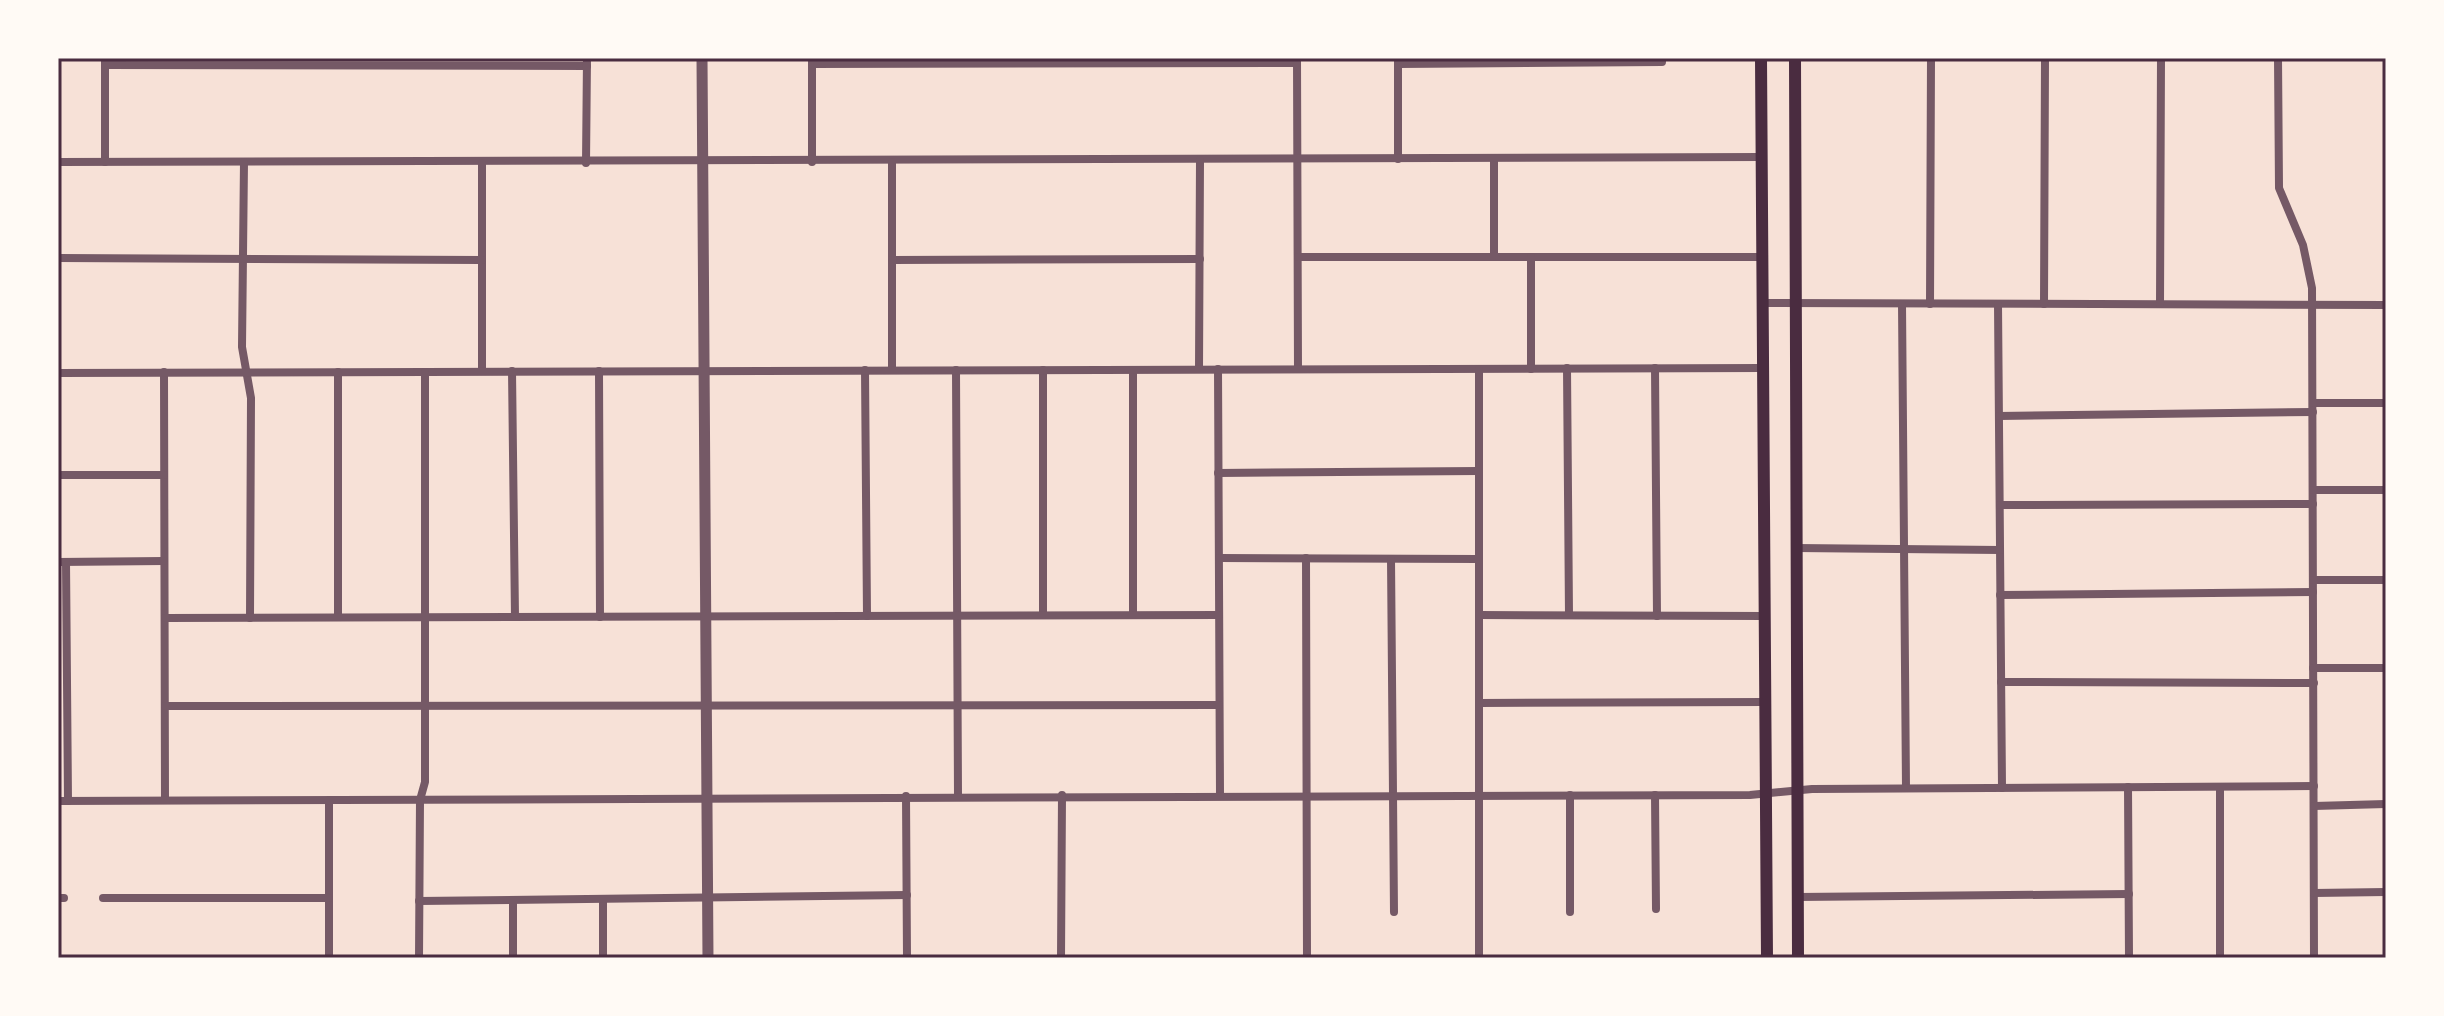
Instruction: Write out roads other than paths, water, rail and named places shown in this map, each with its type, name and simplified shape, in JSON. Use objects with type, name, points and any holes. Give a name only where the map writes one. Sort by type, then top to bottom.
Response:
[{"type":"main road","points":[[1761,58],[1767,958]]},
{"type":"main road","points":[[1795,58],[1798,958]]},
{"type":"street","points":[[702,58],[708,958]]},
{"type":"street","points":[[1930,304],[1931,58]]},
{"type":"street","points":[[2044,304],[2045,58]]},
{"type":"street","points":[[2160,304],[2161,58]]},
{"type":"street","points":[[2278,58],[2277,176],[2283,201],[2308,262],[2312,304],[2314,958]]},
{"type":"street","points":[[1398,159],[1398,61],[1662,60]]},
{"type":"street","points":[[812,162],[812,61],[1297,61],[1298,369]]},
{"type":"street","points":[[105,162],[105,62],[587,62],[586,163]]},
{"type":"street","points":[[58,162],[586,163],[1762,157]]},
{"type":"street","points":[[1494,159],[1494,257]]},
{"type":"street","points":[[1199,369],[1200,160]]},
{"type":"street","points":[[244,162],[242,347],[251,398],[250,618]]},
{"type":"street","points":[[892,162],[892,370]]},
{"type":"street","points":[[482,163],[482,371]]},
{"type":"street","points":[[1298,257],[1762,257]]},
{"type":"street","points":[[1531,257],[1531,369]]},
{"type":"street","points":[[58,258],[482,260]]},
{"type":"street","points":[[892,260],[1200,259]]},
{"type":"street","points":[[1763,303],[2386,305]]},
{"type":"street","points":[[1902,304],[1906,788]]},
{"type":"street","points":[[1998,304],[2002,788]]},
{"type":"street","points":[[1567,368],[1569,615]]},
{"type":"street","points":[[1655,368],[1657,616]]},
{"type":"street","points":[[58,373],[1763,368]]},
{"type":"street","points":[[1218,369],[1220,795]]},
{"type":"street","points":[[1479,369],[1479,958]]},
{"type":"street","points":[[865,370],[867,616]]},
{"type":"street","points":[[956,370],[958,796]]},
{"type":"street","points":[[1043,370],[1043,615]]},
{"type":"street","points":[[1133,370],[1133,615]]},
{"type":"street","points":[[512,371],[515,617]]},
{"type":"street","points":[[599,371],[600,617]]},
{"type":"street","points":[[164,372],[165,800]]},
{"type":"street","points":[[338,372],[338,617]]},
{"type":"street","points":[[419,958],[420,800],[425,782],[425,372]]},
{"type":"street","points":[[1999,416],[2313,408],[2386,403]]},
{"type":"street","points":[[1218,473],[1479,471]]},
{"type":"street","points":[[58,475],[164,475]]},
{"type":"street","points":[[2313,490],[2386,490]]},
{"type":"street","points":[[2000,505],[2313,504]]},
{"type":"street","points":[[1796,548],[2000,550]]},
{"type":"street","points":[[1219,558],[1479,559]]},
{"type":"street","points":[[1306,558],[1307,958]]},
{"type":"street","points":[[1391,559],[1394,912]]},
{"type":"street","points":[[68,801],[62,562],[164,561]]},
{"type":"street","points":[[2313,580],[2386,580]]},
{"type":"street","points":[[2000,595],[2313,592]]},
{"type":"street","points":[[165,618],[1219,615]]},
{"type":"street","points":[[1479,615],[1765,616]]},
{"type":"street","points":[[2313,668],[2386,668]]},
{"type":"street","points":[[2001,682],[2314,683]]},
{"type":"street","points":[[1479,703],[1766,702]]},
{"type":"street","points":[[165,706],[1219,705]]},
{"type":"street","points":[[58,801],[1062,795],[1767,795],[1797,790],[1906,788],[2314,786]]},
{"type":"street","points":[[2128,787],[2129,958]]},
{"type":"street","points":[[2220,787],[2220,958]]},
{"type":"street","points":[[1061,958],[1062,795]]},
{"type":"street","points":[[1570,795],[1570,912]]},
{"type":"street","points":[[1655,795],[1656,909]]},
{"type":"street","points":[[906,796],[907,958]]},
{"type":"street","points":[[329,800],[329,958]]},
{"type":"street","points":[[2314,806],[2386,804]]},
{"type":"street","points":[[2314,893],[2386,892]]},
{"type":"street","points":[[1798,897],[2129,894]]},
{"type":"street","points":[[419,901],[907,895]]},
{"type":"street","points":[[103,898],[329,898]]},
{"type":"street","points":[[603,899],[603,958]]},
{"type":"street","points":[[513,900],[513,958]]}]
